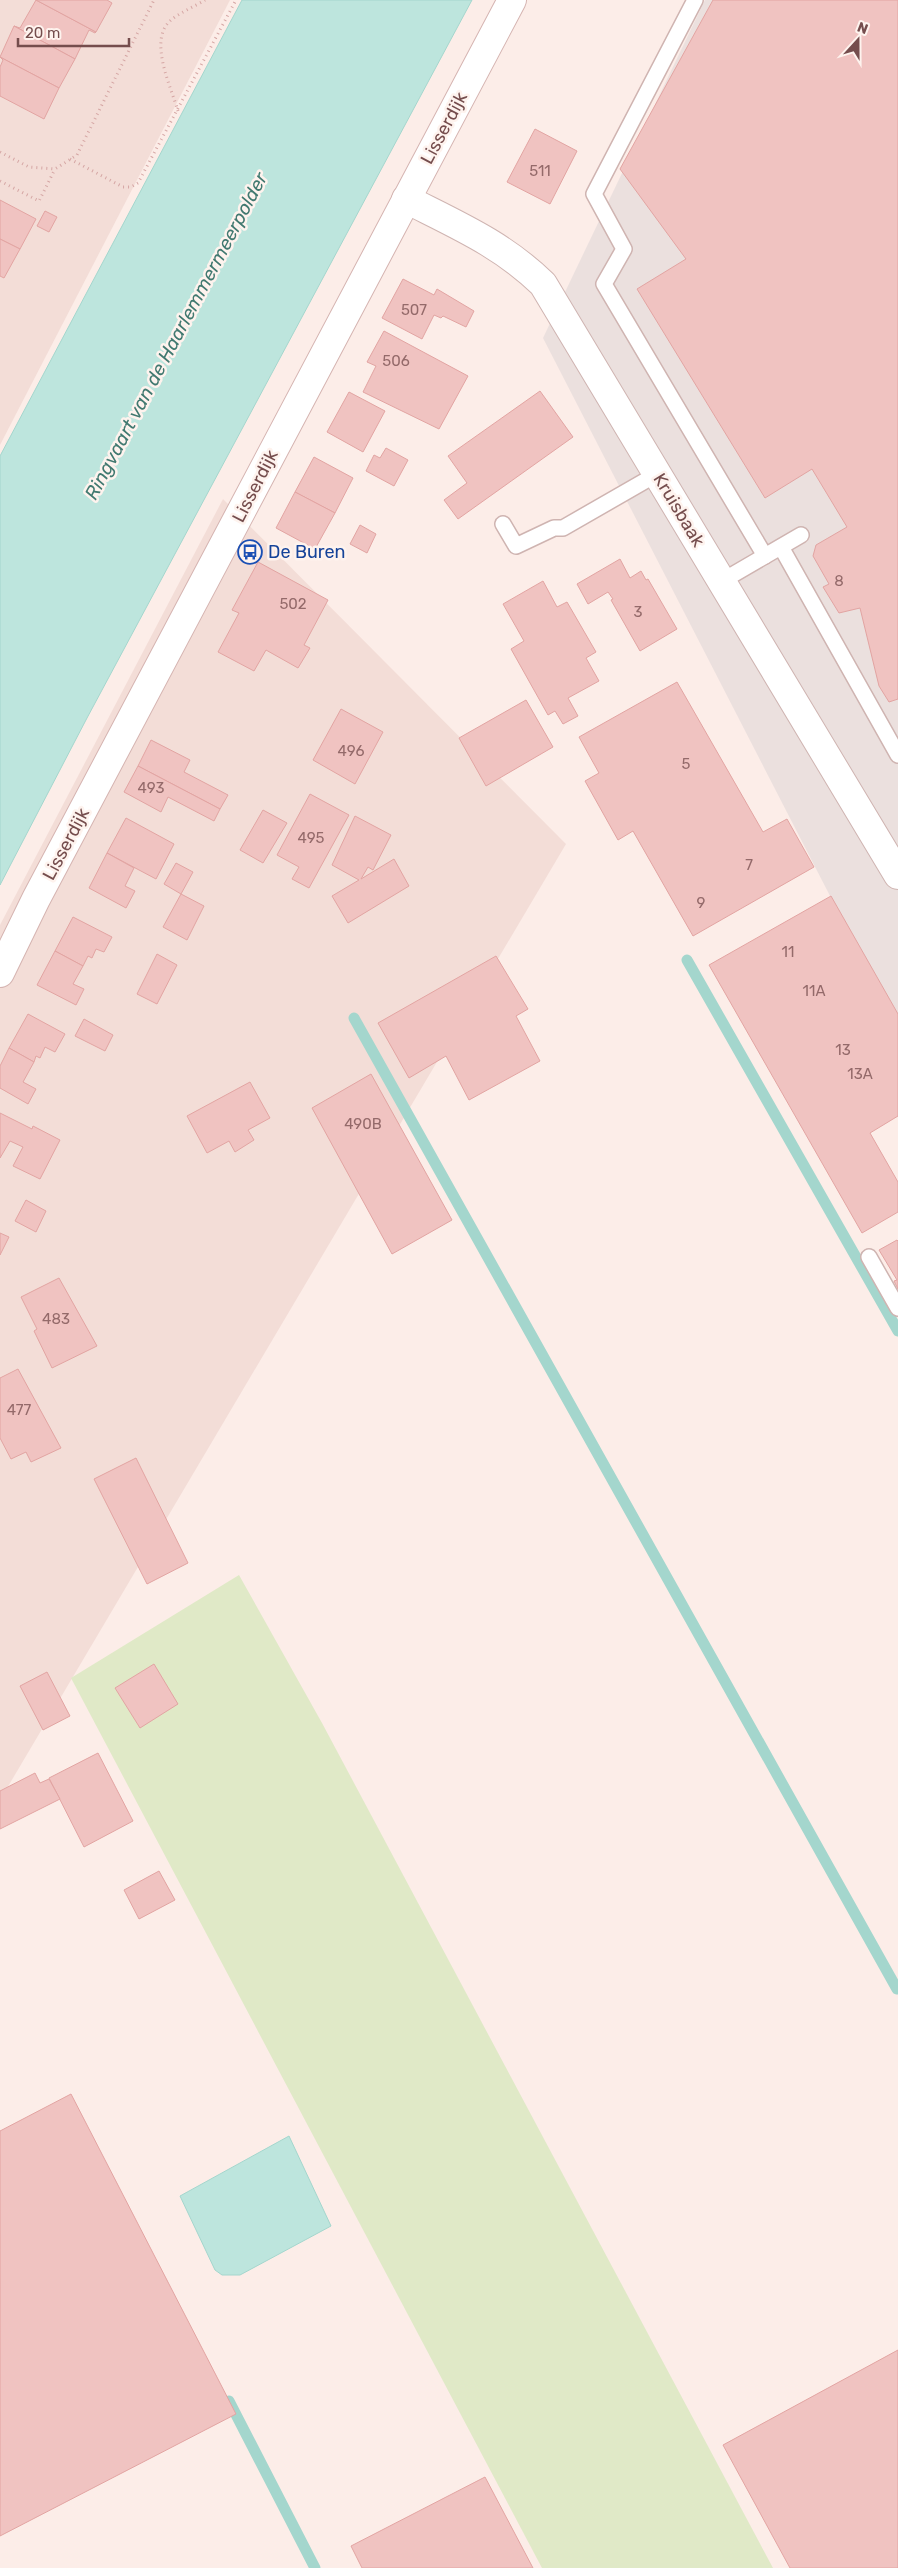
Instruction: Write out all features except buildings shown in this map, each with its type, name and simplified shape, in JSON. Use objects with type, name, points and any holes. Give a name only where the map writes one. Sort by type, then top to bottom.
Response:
[{"type":"street","name":"Lisserdijk","points":[[0,973],[36,899],[175,641],[512,0]]},
{"type":"street","name":"Kruisbaak","points":[[406,200],[495,244],[523,264],[543,284],[898,875]]},
{"type":"lane","points":[[695,0],[594,194],[624,249],[604,284],[764,556]]},
{"type":"lane","points":[[503,524],[516,546],[554,528],[563,528],[657,474]]},
{"type":"lane","points":[[722,581],[801,535]]},
{"type":"lane","points":[[781,547],[898,755]]},
{"type":"lane","points":[[869,1258],[898,1308]]},
{"type":"path","points":[[0,181],[39,201],[55,169],[77,155],[154,0]]},
{"type":"path","points":[[178,111],[160,51],[160,38],[170,21],[205,0]]},
{"type":"path","points":[[70,159],[123,187],[131,187],[138,183],[144,175],[236,0]]},
{"type":"path","points":[[0,152],[29,167],[55,169]]},
{"type":"shaded area","points":[[0,0],[230,0],[0,445]]},
{"type":"shaded area","points":[[705,0],[898,0],[898,1028],[543,338]]},
{"type":"shaded area","points":[[223,499],[566,844],[0,1800],[0,925]]},
{"type":"green space","points":[[239,1575],[322,1723],[773,2568],[542,2568],[71,1678]]},
{"type":"water","name":"Ringvaart van de Haarlemmermeerpolder","points":[[242,0],[472,0],[87,718],[0,885],[0,456]]},
{"type":"water","points":[[289,2136],[331,2226],[240,2275],[222,2275],[215,2270],[180,2196]]},
{"type":"waterway","points":[[687,960],[898,1331]]},
{"type":"waterway","points":[[354,1018],[897,1989]]},
{"type":"waterway","points":[[229,2401],[315,2568]]},
{"type":"place","name":"De Buren","points":[[250,552]]}]
